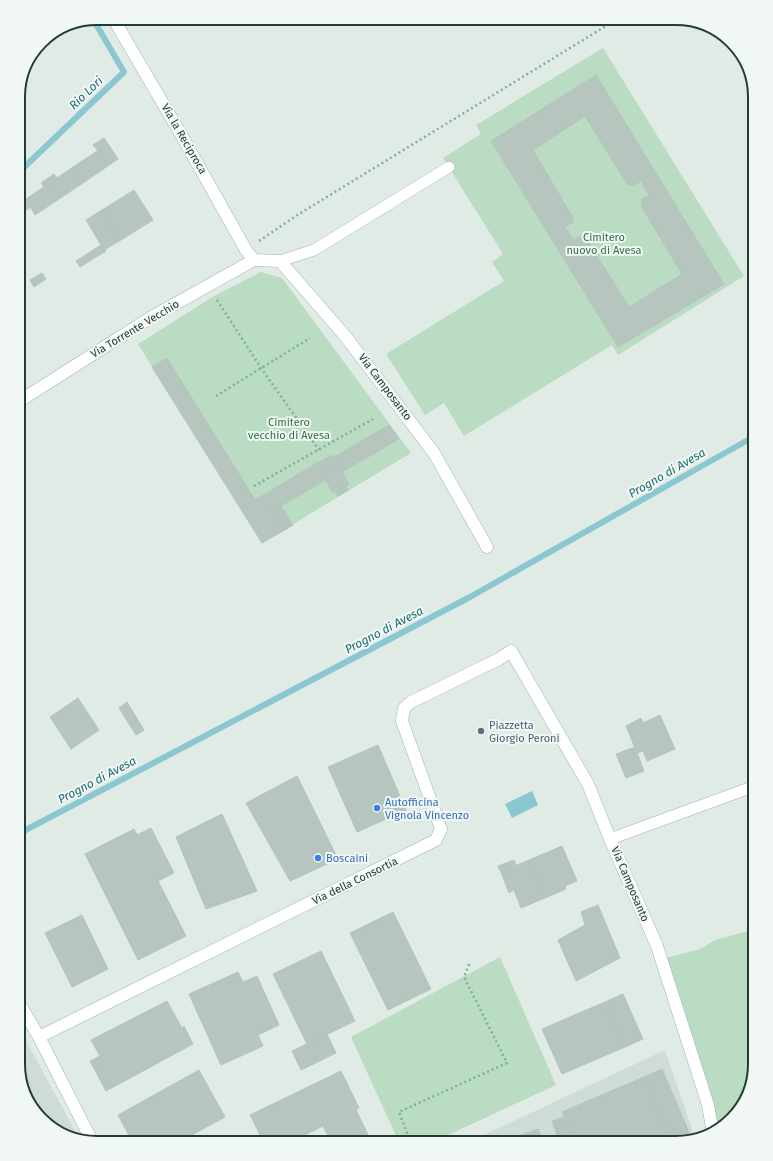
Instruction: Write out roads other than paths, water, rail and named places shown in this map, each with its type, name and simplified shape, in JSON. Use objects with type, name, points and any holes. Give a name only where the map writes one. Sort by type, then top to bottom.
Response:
[{"type":"street","name":"Via la Reciproca","points":[[117,25],[246,250],[254,260]]},
{"type":"street","points":[[254,260],[280,261]]},
{"type":"street","name":"Via Torrente Vecchio","points":[[25,398],[150,318],[254,260]]},
{"type":"street","name":"Via Camposanto","points":[[280,261],[346,337],[434,453],[488,547]]},
{"type":"street","name":"Via Camposanto","points":[[511,651],[588,784],[610,839],[657,946],[708,1106],[712,1126]]},
{"type":"street","name":"Via della Consortia","points":[[39,1037],[436,840],[441,829],[402,721],[404,708],[411,702],[499,659],[511,651]]},
{"type":"street","points":[[25,1013],[39,1037],[89,1136]]},
{"type":"lane","points":[[280,261],[314,250],[449,167]]},
{"type":"lane","points":[[610,839],[748,789]]},
{"type":"water","points":[[532,791],[538,805],[512,818],[505,804]]},
{"type":"waterway","name":"Rio Lori","points":[[25,166],[124,72],[97,25]]},
{"type":"waterway","name":"Progno di Avesa","points":[[25,830],[470,597],[748,440]]},
{"type":"place","name":"Piazzetta Giorgio Peroni","points":[[481,731]]},
{"type":"place","name":"Autofficina Vignola Vincenzo","points":[[377,808]]},
{"type":"place","name":"Boscaini","points":[[318,858]]},
{"type":"park label","name":"Cimitero nuovo di Avesa","points":[[604,243]]},
{"type":"park label","name":"Cimitero vecchio di Avesa","points":[[289,428]]}]
